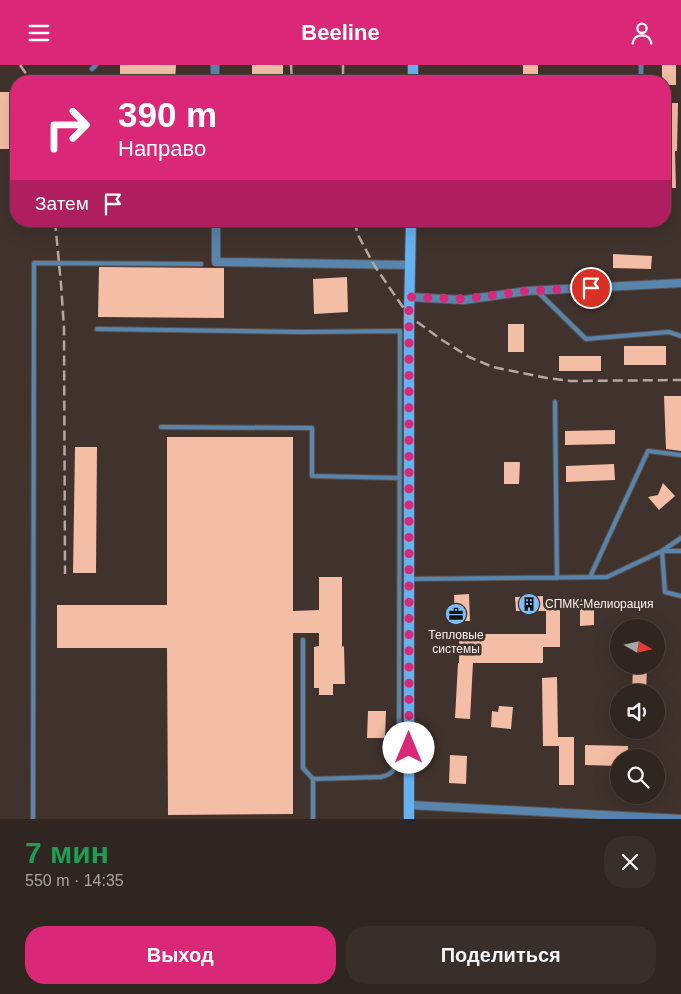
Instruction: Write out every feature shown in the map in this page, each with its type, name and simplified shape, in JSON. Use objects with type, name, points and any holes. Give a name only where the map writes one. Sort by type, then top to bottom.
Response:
[{"type":"street","points":[[216,227],[216,262],[410,265]]},
{"type":"street","points":[[409,819],[410,227]]},
{"type":"street","points":[[409,297],[464,299],[536,291],[681,283]]},
{"type":"street","points":[[409,805],[681,819]]},
{"type":"lane","points":[[92,69],[96,65]]},
{"type":"lane","points":[[33,819],[34,263],[201,264]]},
{"type":"lane","points":[[536,291],[586,339],[669,332],[681,336]]},
{"type":"lane","points":[[97,329],[301,332],[400,331],[398,763],[393,771],[381,777],[313,779]]},
{"type":"lane","points":[[555,402],[557,578]]},
{"type":"lane","points":[[161,427],[312,428],[312,476],[400,479]]},
{"type":"lane","points":[[590,577],[648,451],[681,455]]},
{"type":"lane","points":[[409,579],[607,577],[662,551],[681,538]]},
{"type":"lane","points":[[662,551],[681,551]]},
{"type":"lane","points":[[662,551],[665,592],[681,596]]},
{"type":"lane","points":[[303,640],[303,768],[313,779],[313,819]]},
{"type":"building","points":[[120,65],[176,65],[175,75],[120,75]]},
{"type":"building","points":[[252,65],[283,65],[283,75],[252,75]]},
{"type":"building","points":[[523,65],[538,65],[538,75],[523,75]]},
{"type":"building","points":[[662,65],[676,65],[676,85],[671,85],[671,75],[662,75]]},
{"type":"building","points":[[0,92],[10,92],[10,149],[0,149]]},
{"type":"building","points":[[671,103],[678,103],[677,151],[675,151],[676,188],[671,188]]},
{"type":"building","points":[[613,254],[652,256],[651,269],[613,268]]},
{"type":"building","points":[[99,267],[224,268],[224,318],[98,317]]},
{"type":"building","points":[[347,277],[348,312],[314,314],[313,279]]},
{"type":"building","points":[[508,324],[524,324],[524,352],[508,352]]},
{"type":"building","points":[[624,346],[666,346],[666,365],[624,365]]},
{"type":"building","points":[[559,356],[601,356],[601,371],[559,371]]},
{"type":"building","points":[[664,396],[681,396],[681,451],[666,449]]},
{"type":"building","points":[[615,430],[615,444],[565,445],[565,431]]},
{"type":"building","points":[[167,437],[293,437],[293,611],[319,610],[319,577],[342,577],[342,647],[344,646],[345,684],[333,684],[333,695],[319,695],[319,688],[314,688],[314,647],[319,646],[319,633],[293,633],[293,814],[168,815],[167,648],[57,648],[57,605],[167,605]]},
{"type":"building","points":[[75,447],[97,447],[96,573],[73,573]]},
{"type":"building","points":[[504,462],[520,462],[519,484],[504,484]]},
{"type":"building","points":[[614,464],[615,480],[566,482],[566,466]]},
{"type":"building","points":[[663,483],[675,496],[659,510],[648,497],[658,495]]},
{"type":"building","points":[[469,594],[470,621],[455,621],[454,595]]},
{"type":"building","points":[[543,596],[543,603],[560,603],[560,647],[543,647],[543,663],[473,663],[470,719],[455,718],[459,634],[546,634],[546,611],[516,611],[515,597]]},
{"type":"building","points":[[594,598],[594,625],[580,626],[580,599]]},
{"type":"building","points":[[633,674],[647,674],[646,684],[632,684]]},
{"type":"building","points":[[557,677],[558,737],[574,737],[574,785],[559,785],[559,746],[543,746],[542,678]]},
{"type":"building","points":[[499,706],[513,707],[511,729],[491,727],[492,711],[498,712]]},
{"type":"building","points":[[368,711],[386,711],[385,738],[367,738]]},
{"type":"building","points":[[585,745],[628,746],[628,749],[610,749],[610,766],[585,765]]},
{"type":"building","points":[[450,755],[467,756],[466,784],[449,783]]},
{"type":"railway","points":[[20,65],[27,75]]},
{"type":"railway","points":[[291,65],[292,75]]},
{"type":"railway","points":[[343,65],[343,75]]},
{"type":"railway","points":[[56,227],[64,328],[65,574]]},
{"type":"railway","points":[[356,227],[357,233],[374,265],[409,316],[469,357],[493,367],[570,381],[681,380]]},
{"type":"place","name":"СПМК-Мелиорация","points":[[529,604]]},
{"type":"place","name":"Тепловые системы","points":[[456,614]]},
{"type":"route","points":[[409,748],[409,297],[464,299],[527,291],[591,288]]}]
